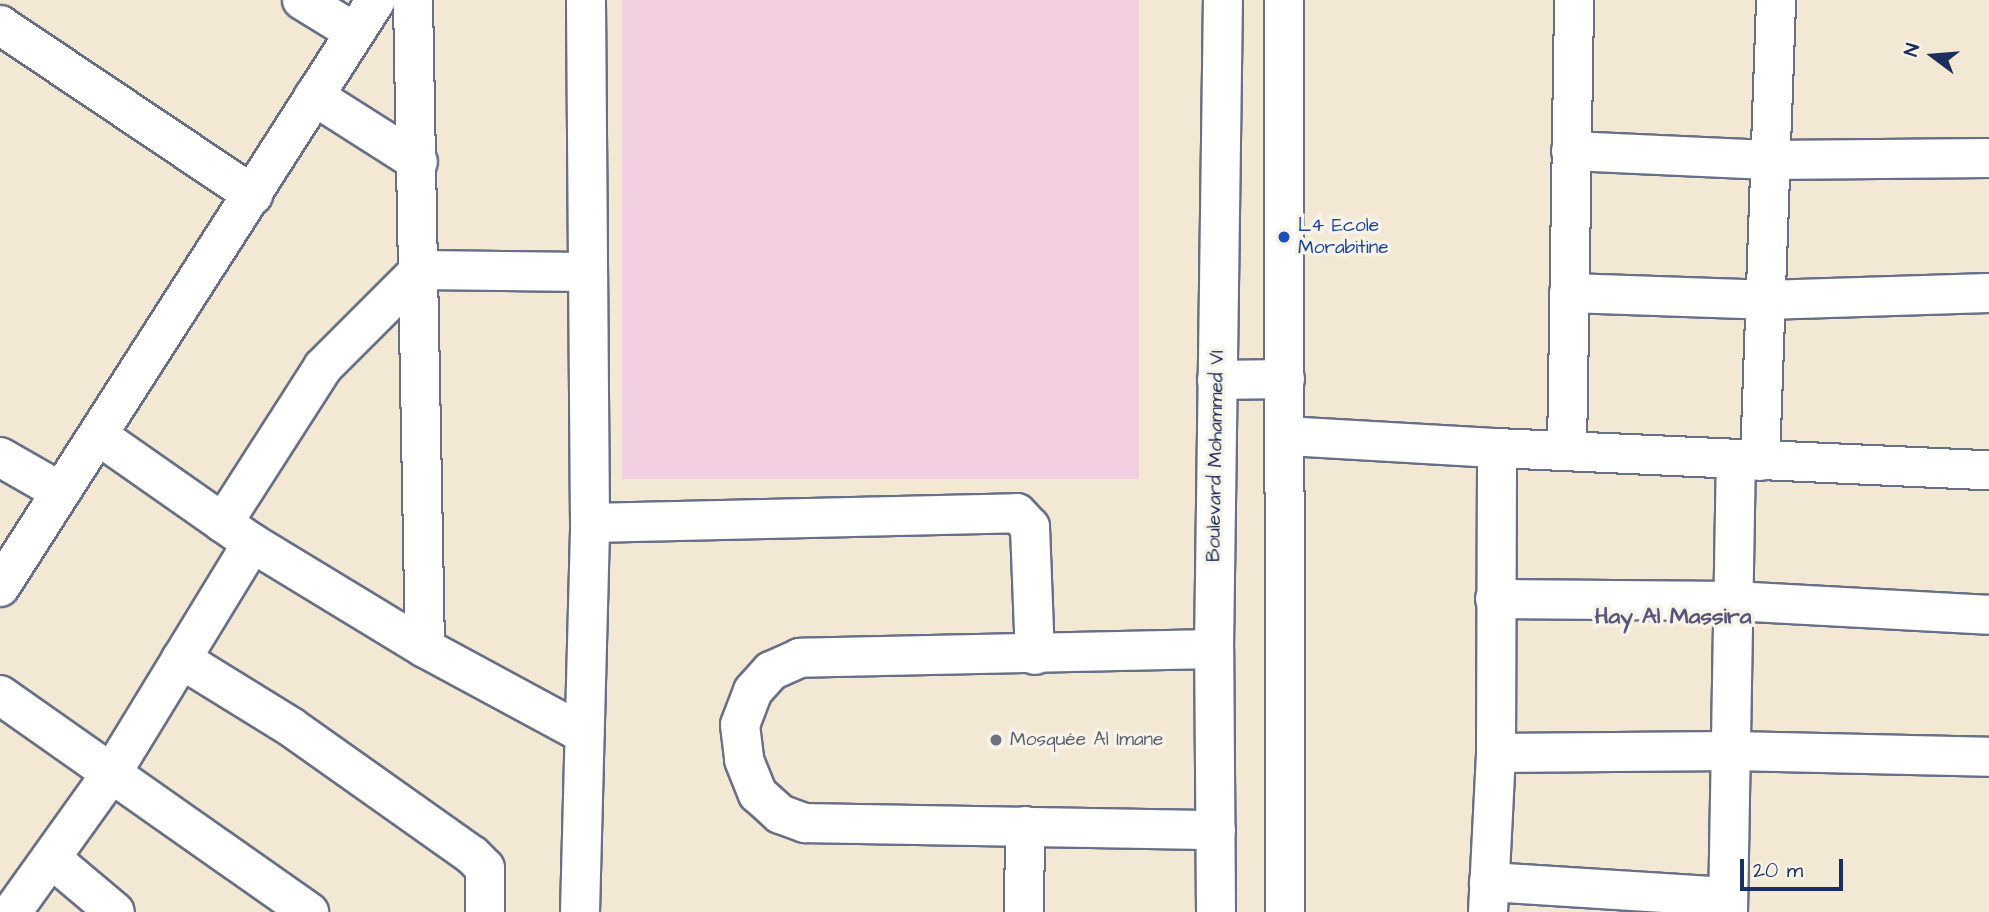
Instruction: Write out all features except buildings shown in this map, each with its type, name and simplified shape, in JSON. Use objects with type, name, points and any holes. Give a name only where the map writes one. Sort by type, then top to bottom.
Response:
[{"type":"street","points":[[302,0],[354,32]]},
{"type":"street","points":[[0,587],[376,0]]},
{"type":"street","points":[[413,0],[425,648]]},
{"type":"street","points":[[580,912],[590,523],[586,0]]},
{"type":"street","name":"Boulevard Mohammed VI","points":[[1216,912],[1214,649],[1223,0]]},
{"type":"street","points":[[1284,0],[1285,912]]},
{"type":"street","points":[[1567,451],[1574,0]]},
{"type":"street","points":[[1497,448],[1494,599],[1496,753],[1488,897],[1728,904],[1733,751],[1733,601],[1765,300],[1776,0]]},
{"type":"street","points":[[5,39],[253,195]]},
{"type":"street","points":[[314,96],[418,162]]},
{"type":"street","points":[[1571,151],[1769,160],[1989,158]]},
{"type":"street","points":[[12,912],[113,771],[181,659],[238,533],[323,367],[420,270],[586,272]]},
{"type":"street","points":[[1569,293],[1765,300],[1989,293]]},
{"type":"street","points":[[1217,380],[1285,379]]},
{"type":"street","points":[[99,436],[238,533],[425,648],[584,734]]},
{"type":"street","points":[[1286,436],[1989,470]]},
{"type":"street","points":[[0,457],[61,492]]},
{"type":"street","points":[[590,523],[1017,513],[1030,527],[1035,655]]},
{"type":"street","points":[[1494,599],[1733,601],[1989,615]]},
{"type":"street","points":[[1214,649],[1035,655],[800,657],[771,671],[753,691],[740,725],[744,760],[758,794],[780,814],[805,823],[1216,830]]},
{"type":"street","points":[[181,659],[291,727],[472,855],[485,868],[485,912]]},
{"type":"street","points":[[0,695],[113,771],[309,912]]},
{"type":"street","points":[[1496,753],[1733,751],[1989,757]]},
{"type":"street","points":[[1024,912],[1025,826]]},
{"type":"street","points":[[52,859],[115,912]]},
{"type":"shaded area","points":[[622,0],[1139,0],[1139,479],[622,479]]},
{"type":"place","name":"L4 Ecole Morabitine","points":[[1284,237]]},
{"type":"place","name":"Mosquée Al Imane","points":[[996,740]]},
{"type":"district","name":"Hay Al Massira","points":[[1673,616]]}]
